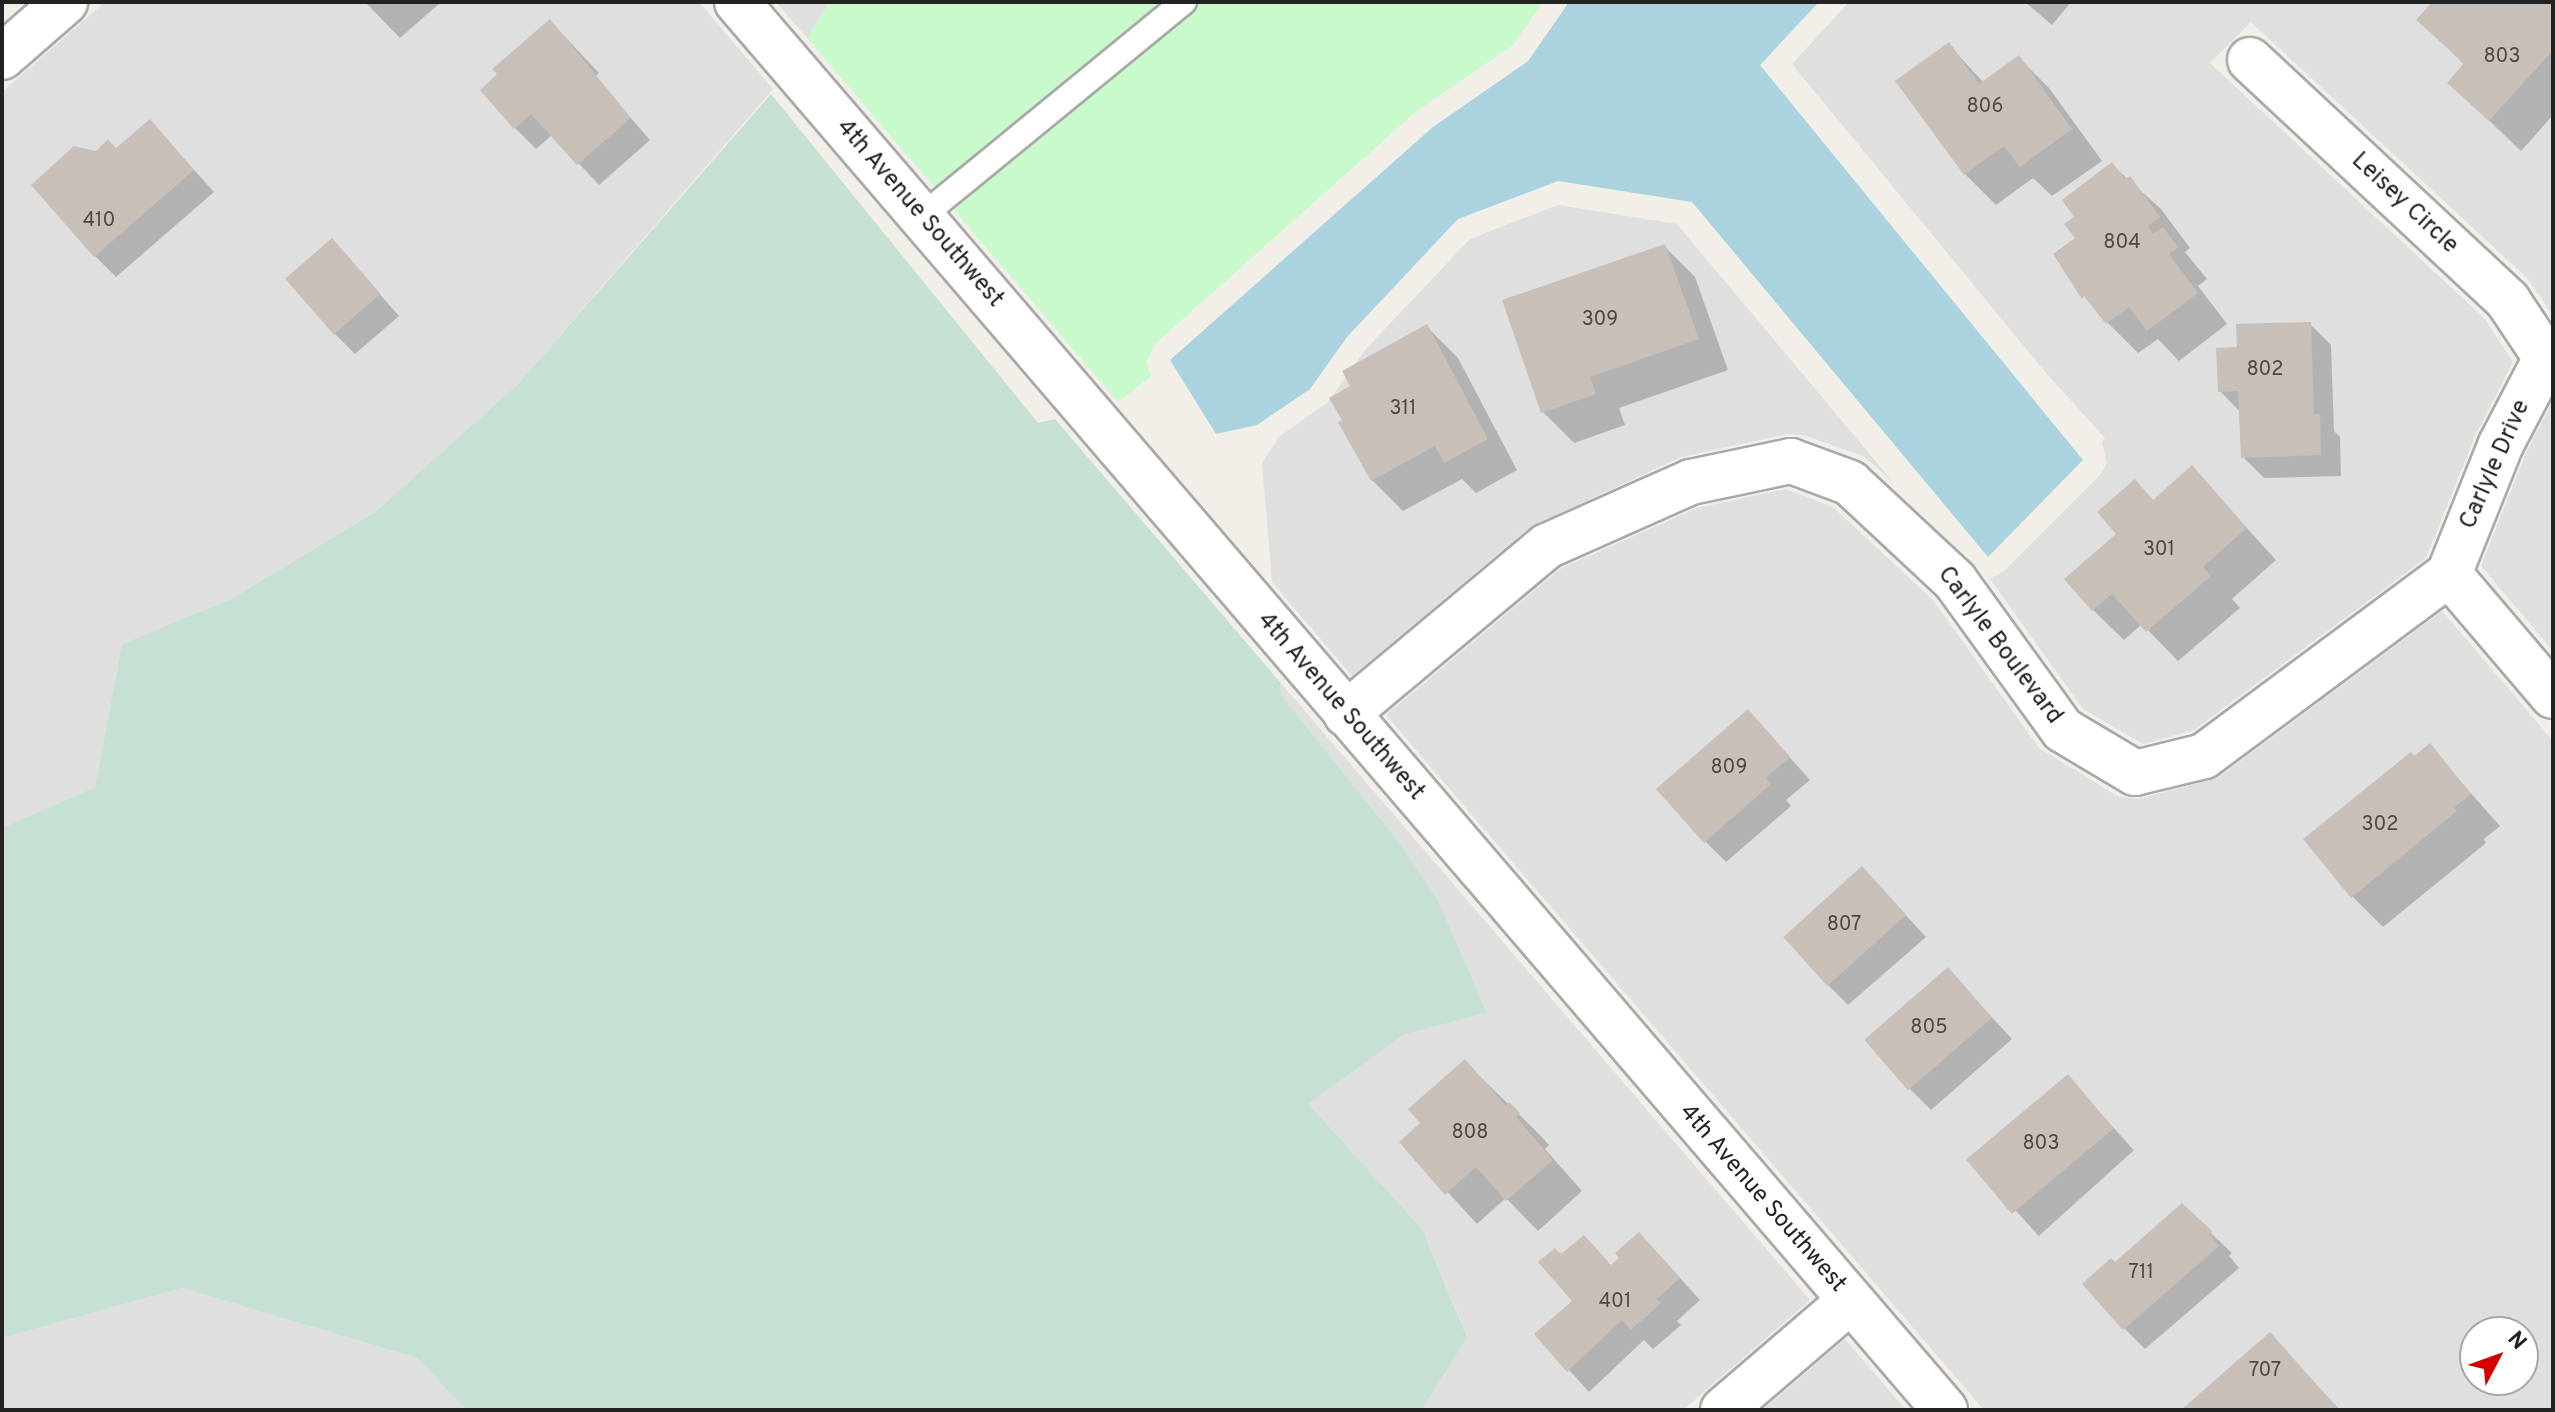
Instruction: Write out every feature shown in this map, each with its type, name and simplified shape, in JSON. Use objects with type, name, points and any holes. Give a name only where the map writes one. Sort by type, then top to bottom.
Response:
[{"type":"street","points":[[2,57],[65,2]]},
{"type":"street","name":"4th Avenue Southwest","points":[[737,2],[1945,1410]]},
{"type":"street","name":"Leisey Circle","points":[[2250,60],[2508,301],[2546,358]]},
{"type":"street","name":"Carlyle Drive","points":[[2449,574],[2501,444],[2546,358]]},
{"type":"street","name":"Carlyle Boulevard","points":[[1346,714],[1547,546],[1691,482],[1791,461],[1850,483],[1955,581],[2063,730],[2135,773],[2204,756],[2449,574]]},
{"type":"street","points":[[2449,574],[2553,696]]},
{"type":"street","points":[[1723,1410],[1850,1301]]},
{"type":"lane","points":[[921,217],[1184,2]]},
{"type":"shaded area","points":[[105,2],[699,2],[773,89],[517,385],[375,512],[233,598],[122,644],[95,787],[2,828],[2,92]]},
{"type":"shaded area","points":[[776,2],[830,2],[807,38]]},
{"type":"shaded area","points":[[1849,2],[2553,2],[2553,316],[2528,279],[2251,22],[2210,63],[2485,319],[2513,362],[2475,436],[2426,558],[2194,730],[2143,744],[2083,709],[1990,579],[2004,571],[2100,475],[2107,463],[2102,442],[2105,438],[2046,373],[1792,64]]},
{"type":"shaded area","points":[[1558,205],[1677,224],[1893,482],[1863,456],[1803,435],[1788,434],[1681,457],[1530,527],[1352,676],[1272,582],[1262,463],[1279,437],[1329,401],[1365,350],[1470,239]]},
{"type":"shaded area","points":[[2553,401],[2553,651],[2481,566],[2526,453]]},
{"type":"shaded area","points":[[1786,489],[1833,507],[1933,600],[2039,748],[2119,797],[2139,799],[2219,777],[2442,611],[2553,741],[2553,1410],[1984,1410],[1386,715],[1560,569],[1697,508]]},
{"type":"shaded area","points":[[1280,682],[1810,1300],[1683,1410],[1422,1410],[1467,1336],[1422,1229],[1307,1104],[1403,1035],[1487,1013],[1436,899],[1398,841],[1281,695]]},
{"type":"shaded area","points":[[182,1288],[417,1358],[466,1410],[2,1410],[2,1338]]},
{"type":"shaded area","points":[[1845,1339],[1906,1410],[1763,1410]]},
{"type":"green space","points":[[830,2],[1543,2],[1512,46],[1418,110],[1156,343],[1146,362],[1151,376],[1118,402],[807,38]]},
{"type":"green space","points":[[771,94],[1038,423],[1055,419],[1280,682],[1281,695],[1398,841],[1437,899],[1487,1013],[1403,1035],[1308,1104],[1422,1229],[1467,1337],[1422,1410],[466,1410],[417,1358],[182,1288],[2,1338],[2,828],[95,787],[122,644],[233,598],[375,512],[517,385]]},
{"type":"water","points":[[1569,2],[1819,2],[1760,65],[2083,460],[1988,557],[1692,202],[1558,181],[1458,219],[1347,337],[1310,389],[1257,425],[1216,434],[1170,360],[1433,127],[1528,61]]},
{"type":"building","points":[[2432,2],[2553,2],[2553,50],[2489,121],[2447,83],[2464,63],[2416,20]]},
{"type":"building","points":[[550,19],[631,118],[577,165],[531,114],[514,129],[480,90],[497,74],[492,69]]},
{"type":"building","points":[[1949,42],[1979,84],[2019,55],[2072,129],[2020,167],[2004,146],[1964,175],[1895,81]]},
{"type":"building","points":[[150,119],[194,170],[94,257],[31,185],[74,146],[96,151],[108,139],[116,148]]},
{"type":"building","points":[[2112,162],[2125,179],[2130,176],[2160,217],[2148,226],[2153,234],[2163,227],[2178,247],[2169,254],[2198,293],[2147,331],[2129,307],[2106,324],[2084,296],[2082,299],[2053,254],[2075,238],[2064,224],[2074,217],[2062,200]]},
{"type":"building","points":[[332,238],[381,294],[334,335],[285,279]]},
{"type":"building","points":[[1665,244],[1699,339],[1590,377],[1596,394],[1541,413],[1502,300]]},
{"type":"building","points":[[2311,322],[2314,414],[2320,414],[2321,455],[2241,458],[2238,391],[2218,392],[2216,348],[2237,347],[2236,324]]},
{"type":"building","points":[[1427,324],[1488,439],[1444,463],[1435,446],[1371,481],[1338,422],[1342,420],[1329,398],[1350,386],[1342,371]]},
{"type":"building","points":[[2192,465],[2247,528],[2203,567],[2211,576],[2146,632],[2112,594],[2092,611],[2064,579],[2116,534],[2097,512],[2135,479],[2153,500]]},
{"type":"building","points":[[1748,709],[1790,757],[1766,778],[1771,784],[1704,843],[1656,789]]},
{"type":"building","points":[[2430,743],[2471,794],[2454,808],[2457,811],[2351,898],[2303,839],[2411,752],[2414,756]]},
{"type":"building","points":[[1862,866],[1906,915],[1827,986],[1783,937]]},
{"type":"building","points":[[1948,967],[1992,1018],[1908,1090],[1864,1040]]},
{"type":"building","points":[[1465,1059],[1506,1106],[1509,1102],[1520,1113],[1516,1117],[1553,1160],[1506,1201],[1476,1167],[1445,1195],[1399,1142],[1420,1123],[1408,1109]]},
{"type":"building","points":[[2068,1074],[2114,1128],[2012,1214],[1966,1159]]},
{"type":"building","points":[[2182,1203],[2212,1231],[2209,1234],[2219,1246],[2123,1330],[2082,1284],[2111,1258],[2115,1262]]},
{"type":"building","points":[[1639,1232],[1680,1278],[1657,1299],[1661,1303],[1631,1330],[1622,1320],[1567,1372],[1534,1334],[1572,1301],[1538,1262],[1555,1248],[1561,1254],[1584,1235],[1611,1265],[1619,1258],[1615,1253]]},
{"type":"building","points":[[2270,1332],[2339,1410],[2181,1410]]}]
